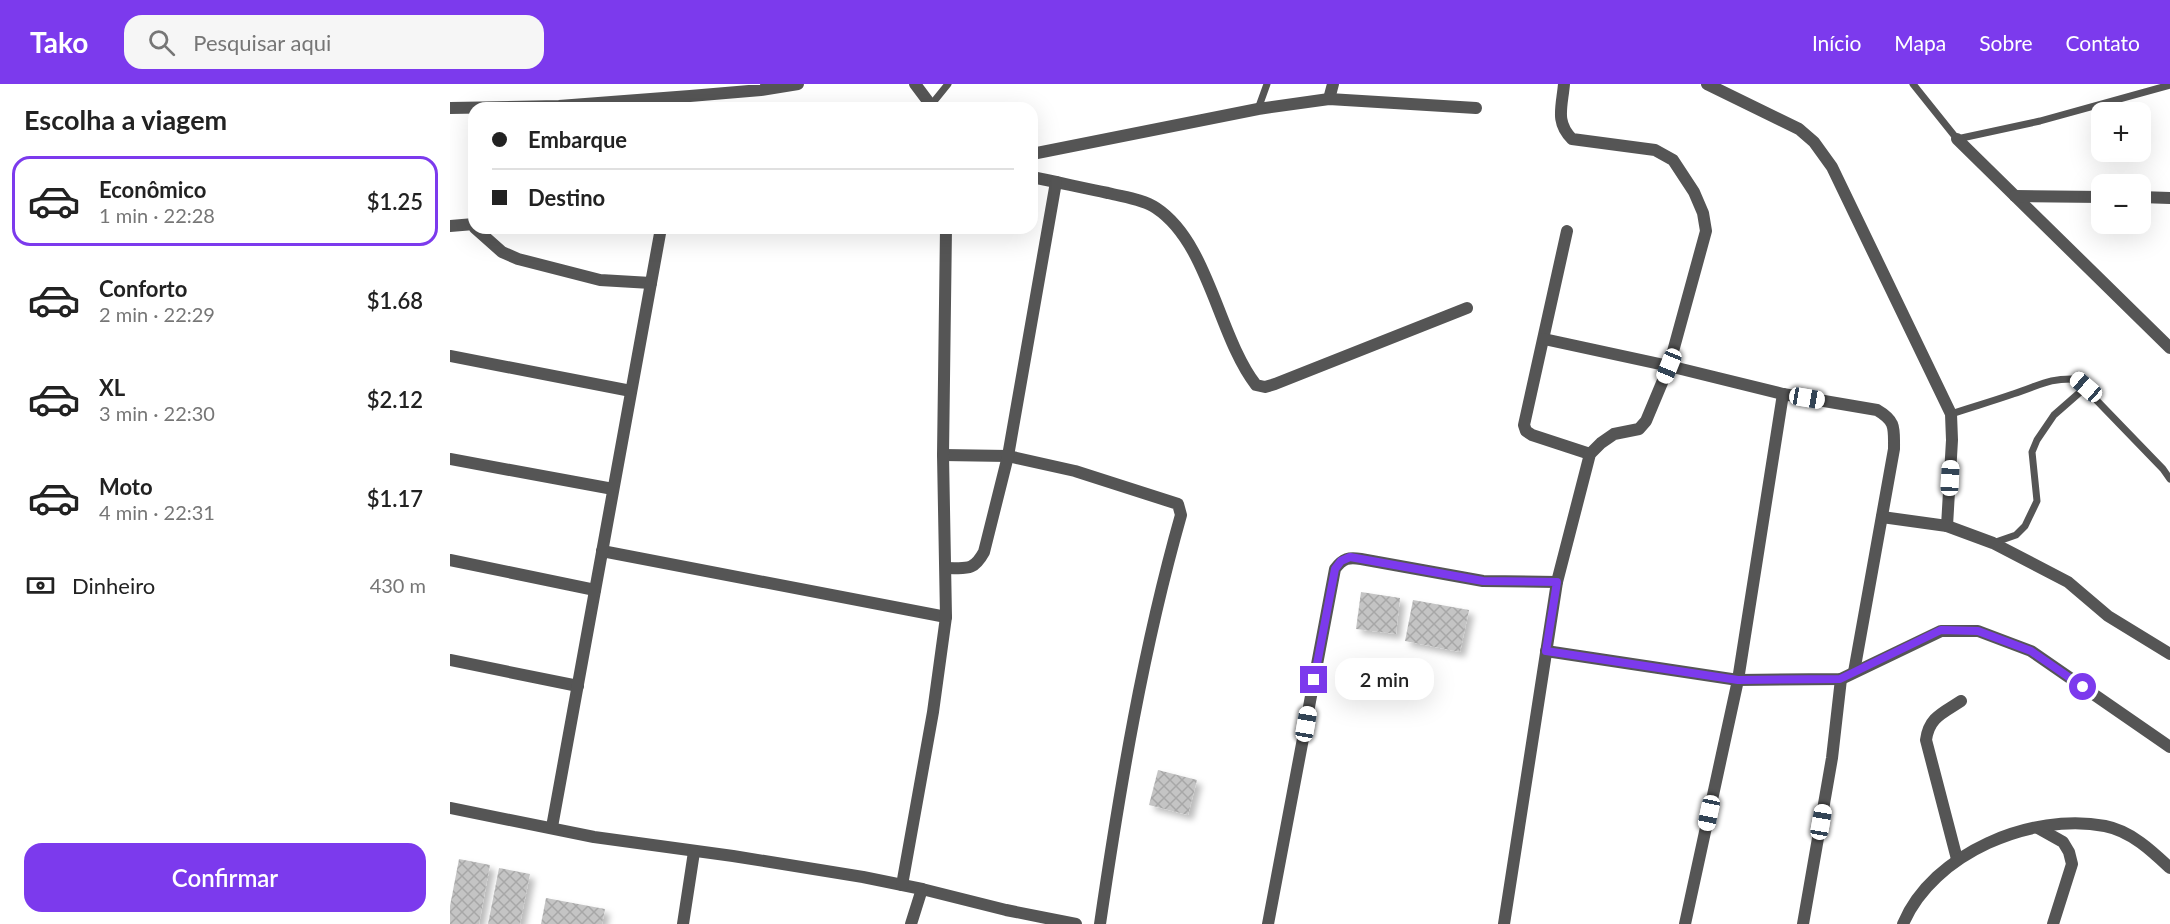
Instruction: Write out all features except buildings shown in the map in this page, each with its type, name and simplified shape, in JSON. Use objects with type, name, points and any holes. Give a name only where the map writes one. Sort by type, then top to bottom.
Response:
[{"type":"street","points":[[627,102],[749,91],[798,84]]},
{"type":"street","points":[[915,84],[928,102]]},
{"type":"street","points":[[1329,99],[1333,84]]},
{"type":"street","points":[[1504,924],[1557,582],[1590,454],[1614,434],[1639,429],[1646,421],[1669,366],[1706,231],[1703,213],[1694,192],[1673,160],[1655,150],[1572,139],[1561,124],[1564,84]]},
{"type":"street","points":[[1707,84],[1799,129],[1814,141],[1832,167],[1951,414],[1952,440],[1947,526]]},
{"type":"street","points":[[1038,153],[1258,109],[1329,99],[1476,108]]},
{"type":"street","points":[[450,108],[468,108]]},
{"type":"street","points":[[1957,139],[2170,348]]},
{"type":"street","points":[[1038,178],[1132,198],[1155,207],[1171,221],[1189,245],[1243,363],[1256,385],[1265,387],[1275,384],[1467,308]]},
{"type":"street","points":[[946,568],[970,568],[978,564],[984,552],[1008,456],[1056,182]]},
{"type":"street","points":[[2015,196],[2091,197]]},
{"type":"street","points":[[2151,197],[2170,198]]},
{"type":"street","points":[[450,226],[468,226]]},
{"type":"street","points":[[1567,231],[1524,425],[1526,431],[1532,435],[1590,454]]},
{"type":"street","points":[[482,234],[496,248],[518,259],[600,280],[651,283]]},
{"type":"street","points":[[552,827],[660,234]]},
{"type":"street","points":[[902,885],[933,712],[946,617],[943,454],[946,234]]},
{"type":"street","points":[[1544,339],[1783,394],[1877,410],[1889,417],[1894,429],[1894,449],[1854,672]]},
{"type":"street","points":[[450,356],[631,391]]},
{"type":"street","points":[[1684,924],[1738,680],[1783,394]]},
{"type":"street","points":[[943,454],[1008,456],[1075,471],[1178,504],[1180,509],[1181,515],[1165,571],[1134,719],[1100,924]]},
{"type":"street","points":[[450,459],[614,489]]},
{"type":"street","points":[[1882,516],[1947,526],[1993,543],[2068,582],[2108,616],[2170,654]]},
{"type":"street","points":[[602,551],[946,617]]},
{"type":"street","points":[[1268,924],[1335,569],[1341,561],[1350,557],[1483,581],[1557,582]]},
{"type":"street","points":[[450,560],[596,590]]},
{"type":"street","points":[[1546,651],[1738,680],[1840,679],[1941,630],[1978,631],[2031,651],[2170,747]]},
{"type":"street","points":[[450,660],[578,686]]},
{"type":"street","points":[[1803,924],[1832,758],[1840,679]]},
{"type":"street","points":[[1957,859],[1926,740],[1928,727],[1935,718],[1961,701]]},
{"type":"street","points":[[450,808],[594,837],[734,856],[902,885],[1076,924]]},
{"type":"street","points":[[1903,924],[1910,909],[1932,882],[1957,859],[1995,838],[2038,828],[2073,823],[2107,826],[2132,836],[2170,868]]},
{"type":"street","points":[[2038,828],[2063,842],[2072,864],[2053,924]]},
{"type":"street","points":[[683,924],[694,852]]},
{"type":"street","points":[[911,924],[922,889]]},
{"type":"lane","points":[[935,102],[948,84]]},
{"type":"lane","points":[[1258,109],[1267,84]]},
{"type":"lane","points":[[1913,84],[1957,139],[2040,121],[2170,85]]},
{"type":"lane","points":[[1951,414],[2057,378],[2076,379],[2086,387],[2170,479]]},
{"type":"lane","points":[[1993,543],[2016,535],[2025,526],[2037,501],[2032,453],[2037,440],[2054,415],[2086,387]]},
{"type":"route","points":[[1314,680],[1335,569],[1341,561],[1350,557],[1483,581],[1557,582],[1546,651],[1738,680],[1840,679],[1941,630],[1958,629],[1978,631],[2031,651],[2083,687]]}]
